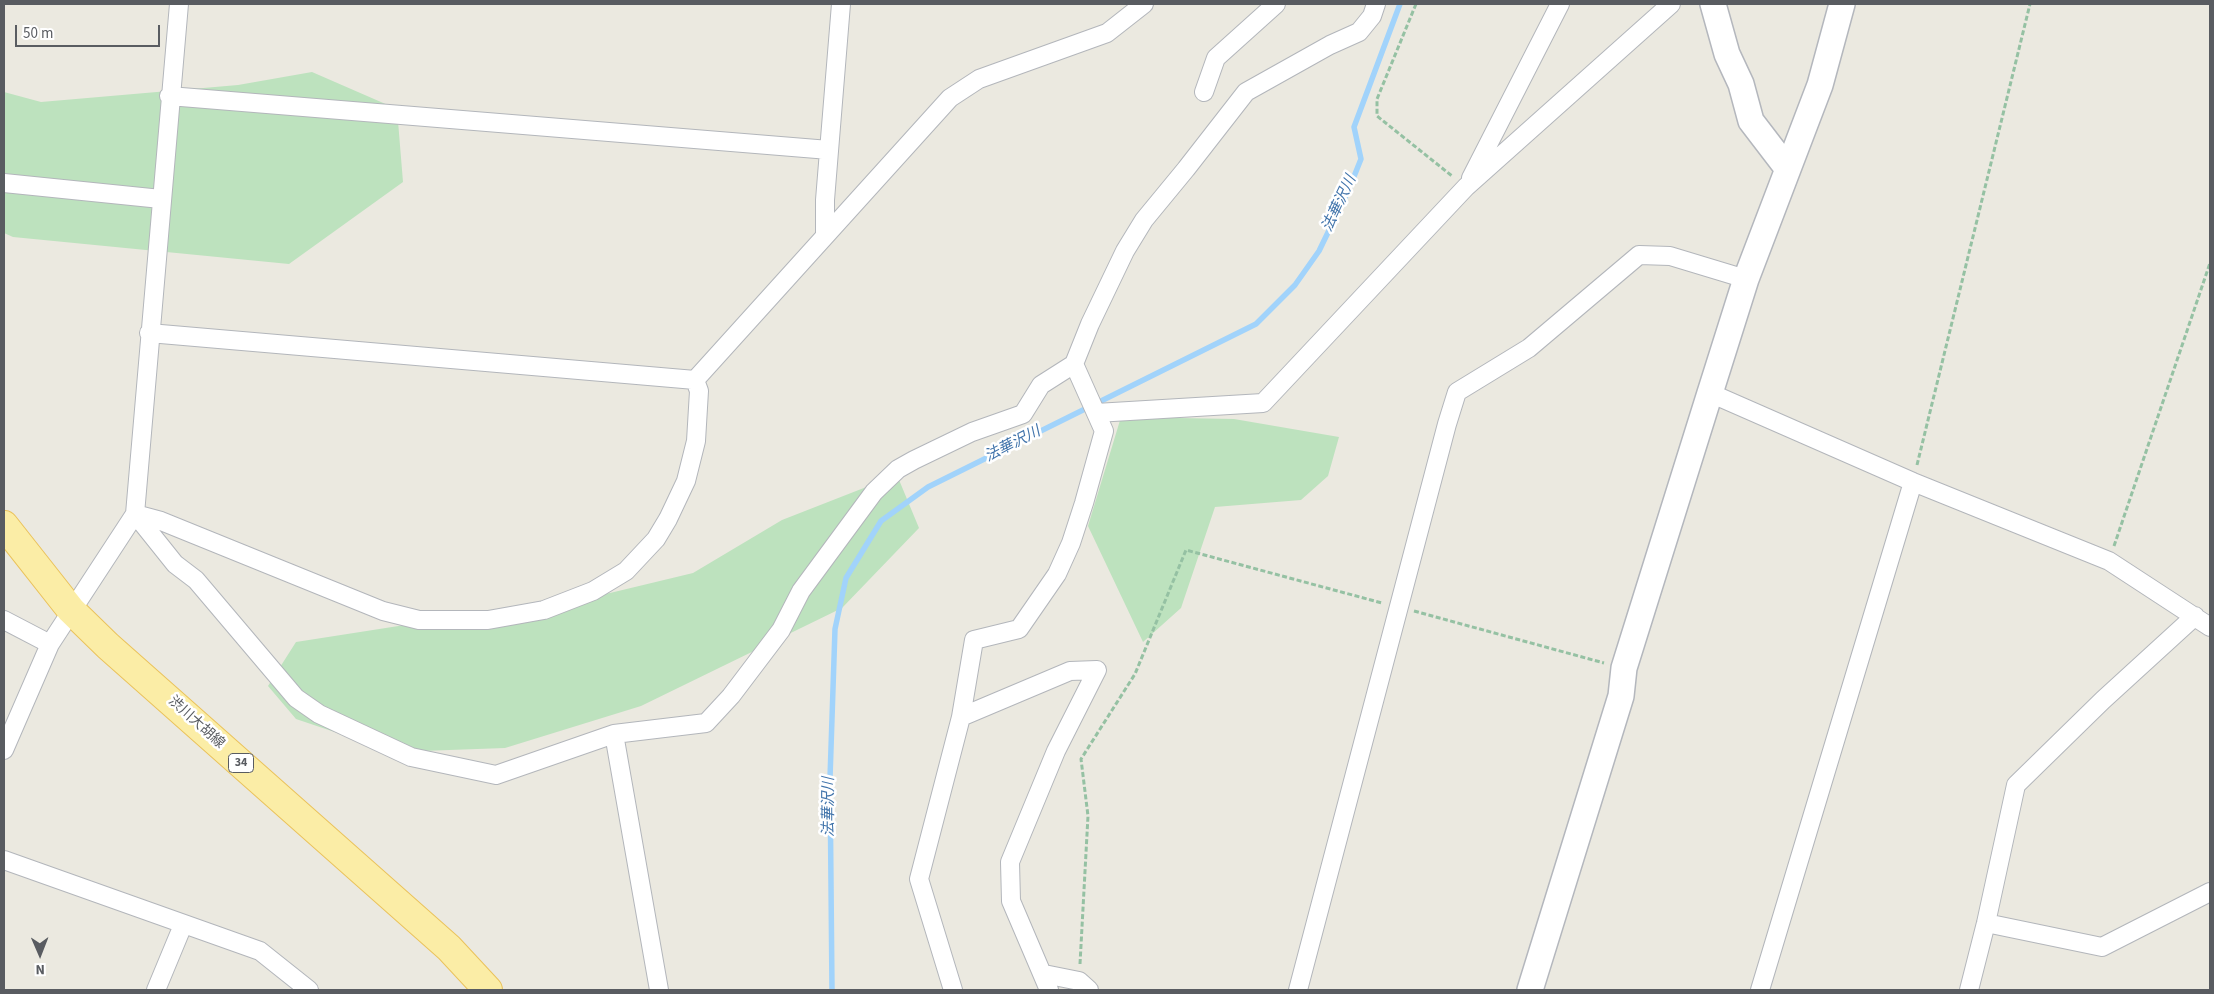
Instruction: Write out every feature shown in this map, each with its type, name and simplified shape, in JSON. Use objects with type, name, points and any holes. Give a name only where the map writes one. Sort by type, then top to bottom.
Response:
[{"type":"main road","name":"渋川大胡線","points":[[4,526],[72,610],[108,646],[450,948],[488,990]]},
{"type":"street","points":[[4,750],[50,644],[135,514],[169,96],[179,4]]},
{"type":"street","points":[[825,234],[825,200],[841,4]]},
{"type":"street","points":[[694,380],[950,98],[979,79],[1107,33],[1144,4]]},
{"type":"street","points":[[1204,92],[1216,58],[1276,4]]},
{"type":"street","points":[[135,514],[175,564],[196,580],[296,698],[319,714],[411,757],[496,775],[614,734],[706,723],[731,696],[781,630],[801,591],[874,492],[898,469],[914,460],[972,432],[1023,414],[1041,385],[1074,364],[1090,324],[1125,251],[1144,220],[1246,92],[1330,45],[1359,32],[1372,16],[1376,4]]},
{"type":"street","points":[[1466,188],[1560,4]]},
{"type":"street","points":[[1096,413],[1263,403],[1466,188],[1671,4]]},
{"type":"street","points":[[1714,4],[1727,54],[1741,84],[1751,121],[1787,168]]},
{"type":"street","points":[[1530,990],[1621,696],[1624,668],[1746,278],[1820,85],[1842,4]]},
{"type":"street","points":[[169,96],[829,150]]},
{"type":"street","points":[[4,183],[161,199]]},
{"type":"street","points":[[1298,990],[1457,392],[1529,348],[1639,254],[1670,256],[1746,278]]},
{"type":"street","points":[[149,333],[694,380]]},
{"type":"street","points":[[953,990],[919,879],[961,717],[974,640],[1019,629],[1057,574],[1070,543],[1104,431],[1074,364]]},
{"type":"street","points":[[135,514],[161,521],[382,612],[419,620],[488,620],[544,610],[593,591],[626,571],[656,539],[668,519],[686,480],[696,441],[699,391],[694,380]]},
{"type":"street","points":[[1710,393],[1913,482],[2109,561],[2210,627]]},
{"type":"street","points":[[1760,990],[1913,482]]},
{"type":"street","points":[[1969,990],[1986,923],[2016,784],[2103,700],[2195,616]]},
{"type":"street","points":[[4,620],[50,644]]},
{"type":"street","points":[[961,717],[1070,671],[1097,670],[1056,751],[1010,862],[1011,901],[1047,982],[1084,986]]},
{"type":"street","points":[[614,734],[659,990]]},
{"type":"street","points":[[4,860],[184,925],[260,950],[309,990]]},
{"type":"street","points":[[1986,923],[2102,947],[2210,892]]},
{"type":"street","points":[[156,990],[184,925]]},
{"type":"path","points":[[1416,4],[1377,99],[1377,116],[1466,188]]},
{"type":"path","points":[[1913,482],[2030,4]]},
{"type":"path","points":[[2109,561],[2210,271],[2210,263]]},
{"type":"path","points":[[1084,986],[1088,816],[1081,758],[1135,674],[1186,550],[1386,604]]},
{"type":"path","points":[[1405,609],[1624,668]]},
{"type":"green space","points":[[312,72],[397,109],[403,182],[289,264],[13,237],[4,233],[4,92],[41,102],[238,85]]},
{"type":"green space","points":[[1121,417],[1234,419],[1339,437],[1328,476],[1301,500],[1215,507],[1181,608],[1143,642],[1088,526]]},
{"type":"green space","points":[[897,475],[919,528],[842,608],[641,706],[505,748],[394,752],[296,719],[268,686],[296,642],[610,593],[693,573],[782,520]]},
{"type":"waterway","name":"法華沢川","points":[[832,990],[830,778],[835,629],[846,578],[881,521],[928,487],[1256,324],[1295,285],[1319,251],[1349,189],[1361,159],[1354,127],[1400,4]]}]
